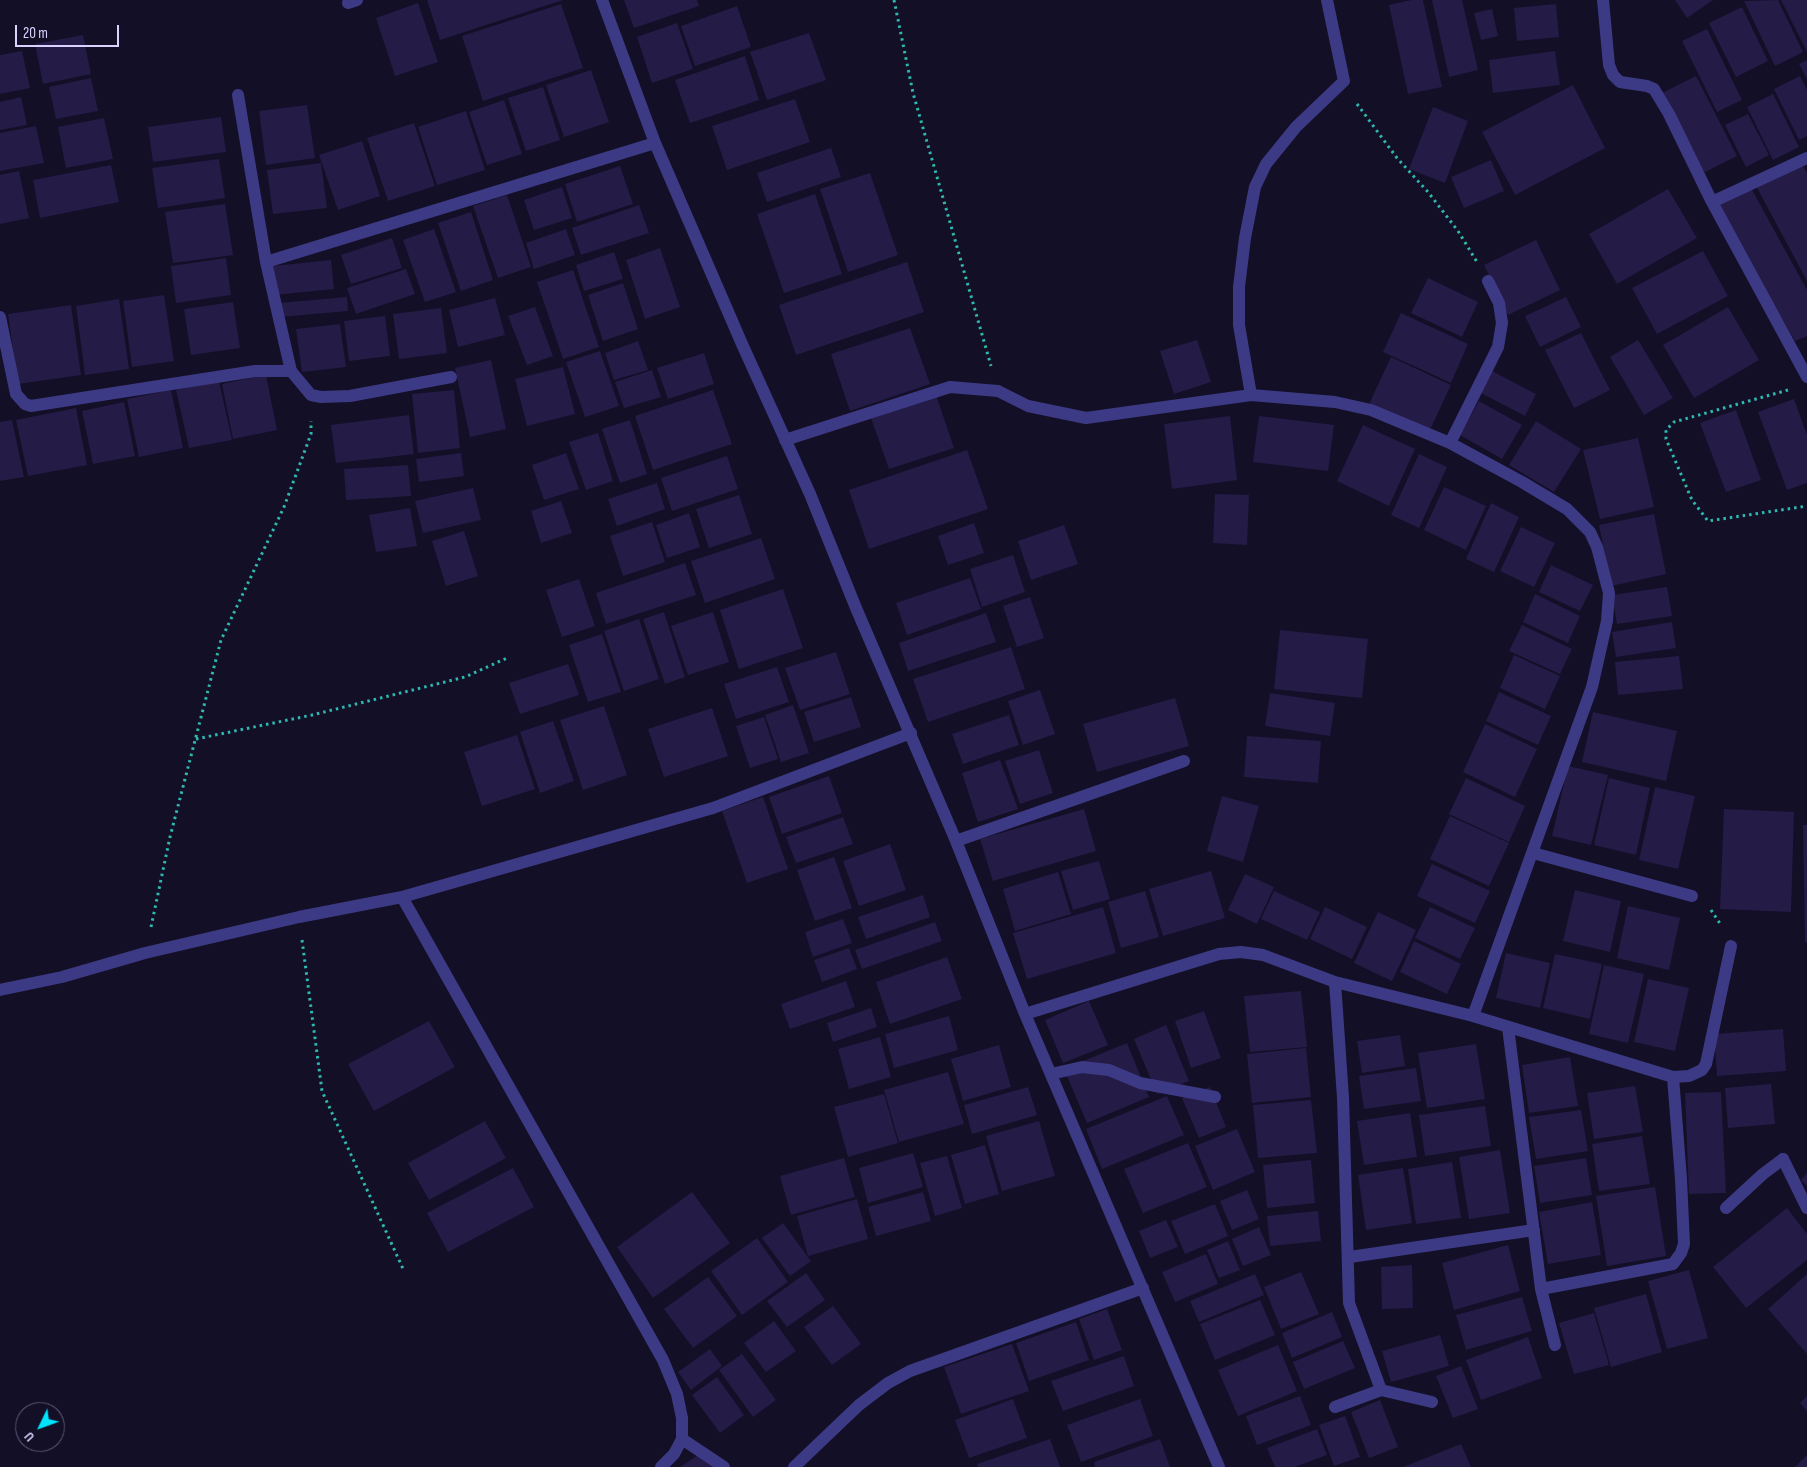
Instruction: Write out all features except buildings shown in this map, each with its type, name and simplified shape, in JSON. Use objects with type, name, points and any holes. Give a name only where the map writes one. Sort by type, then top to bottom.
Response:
[{"type":"street","points":[[602,0],[655,143],[786,440],[911,733],[1025,1014],[1219,1467]]},
{"type":"street","points":[[1251,395],[1239,325],[1239,286],[1245,238],[1255,187],[1266,164],[1296,127],[1344,81],[1327,0]]},
{"type":"street","points":[[1603,0],[1609,65],[1613,75],[1620,82],[1654,89],[1669,114],[1712,202],[1807,377]]},
{"type":"street","points":[[238,95],[266,262],[291,370],[311,395],[350,396],[451,377]]},
{"type":"street","points":[[266,262],[655,143]]},
{"type":"street","points":[[1712,202],[1807,158]]},
{"type":"street","points":[[1450,443],[1498,347],[1502,322],[1499,303],[1488,281]]},
{"type":"street","points":[[0,317],[16,394],[25,404],[31,406],[256,371],[291,370]]},
{"type":"street","points":[[786,440],[950,387],[998,391],[1028,406],[1086,418],[1251,395],[1335,402],[1371,410],[1450,443],[1567,509],[1590,532],[1597,548],[1609,593],[1607,621],[1592,686],[1473,1016]]},
{"type":"street","points":[[0,990],[62,977],[145,952],[299,917],[402,897],[713,808],[911,733]]},
{"type":"street","points":[[956,841],[1184,761]]},
{"type":"street","points":[[1533,853],[1640,880],[1692,896]]},
{"type":"street","points":[[402,897],[663,1360],[677,1394],[682,1418],[682,1439],[674,1454],[661,1467]]},
{"type":"street","points":[[1025,1014],[1219,954],[1241,952],[1263,955],[1335,982],[1473,1016],[1673,1077],[1695,1075],[1706,1064],[1731,946]]},
{"type":"street","points":[[1335,982],[1350,1257],[1349,1303],[1381,1390]]},
{"type":"street","points":[[1508,1027],[1541,1289],[1555,1345]]},
{"type":"street","points":[[1051,1074],[1082,1067],[1109,1070],[1140,1083],[1215,1098]]},
{"type":"street","points":[[1541,1289],[1673,1264],[1681,1253],[1684,1244],[1673,1077]]},
{"type":"street","points":[[1726,1208],[1782,1159],[1807,1208]]},
{"type":"street","points":[[1350,1257],[1534,1230]]},
{"type":"street","points":[[794,1467],[859,1405],[888,1383],[910,1371],[1143,1288]]},
{"type":"street","points":[[1335,1407],[1381,1390],[1432,1402]]},
{"type":"street","points":[[682,1439],[724,1467]]},
{"type":"path","points":[[894,0],[913,92],[998,391]]},
{"type":"path","points":[[1344,81],[1356,102],[1397,158],[1428,192],[1458,231],[1488,281]]},
{"type":"path","points":[[1798,388],[1674,422],[1666,430],[1666,439],[1692,500],[1708,521],[1807,506]]},
{"type":"path","points":[[145,952],[170,837],[221,640],[284,507],[310,434],[311,395]]},
{"type":"path","points":[[196,739],[312,715],[464,677],[507,658]]},
{"type":"path","points":[[1692,896],[1705,904],[1716,915],[1731,946]]},
{"type":"path","points":[[299,917],[322,1091],[404,1272]]}]
